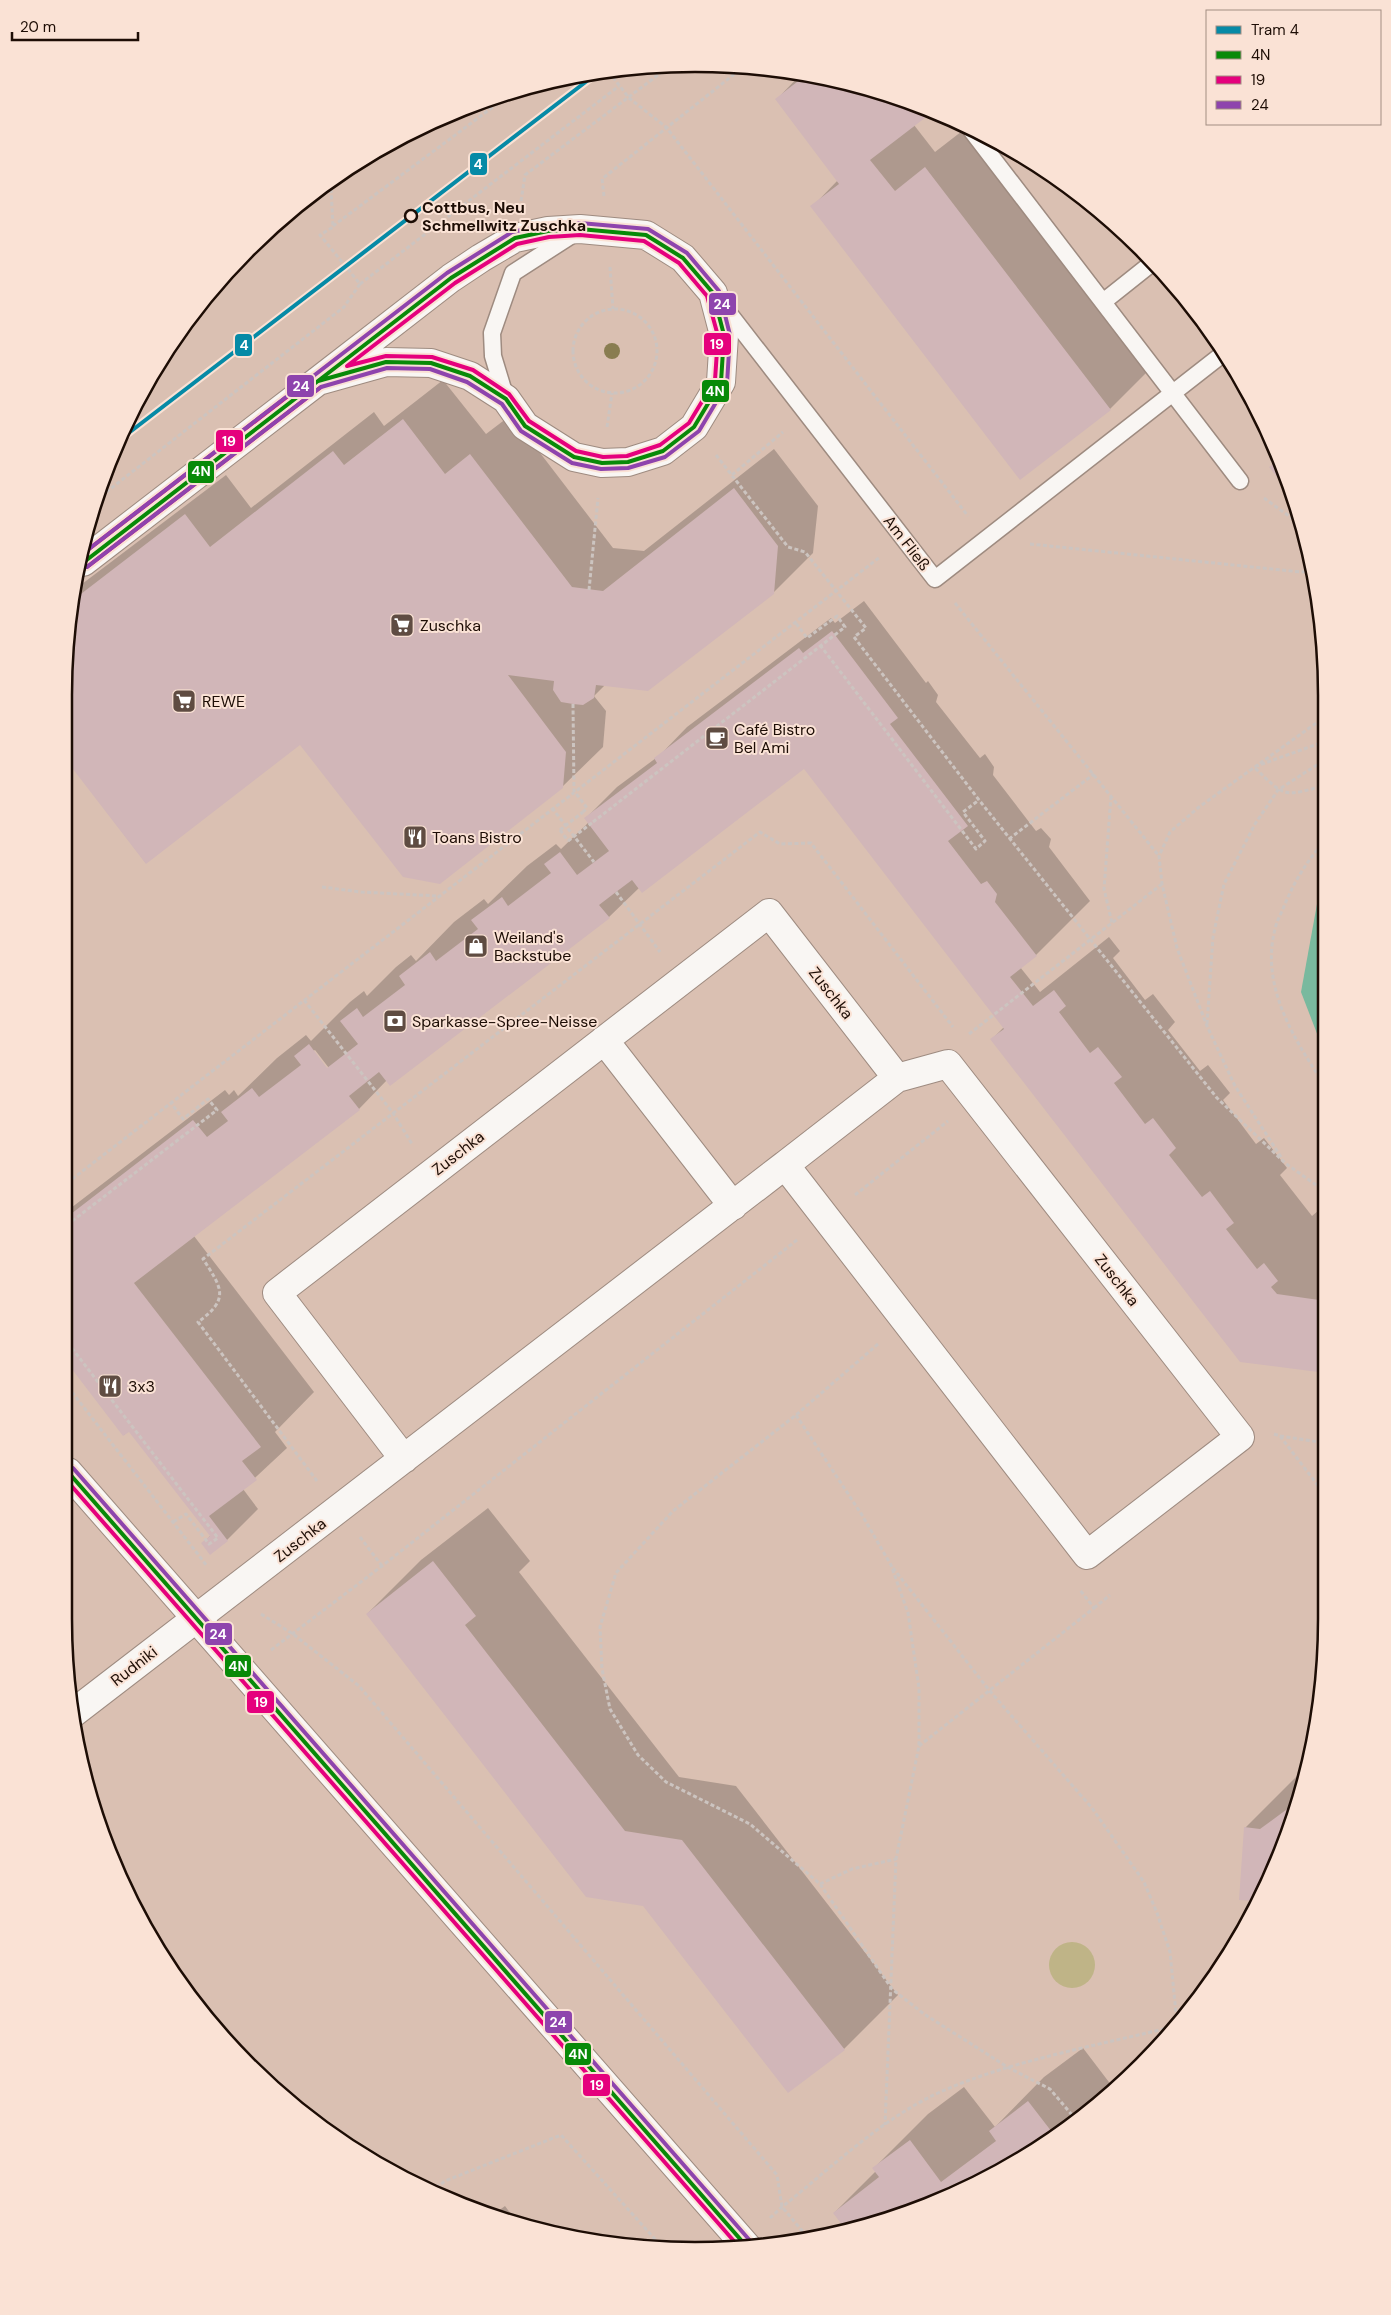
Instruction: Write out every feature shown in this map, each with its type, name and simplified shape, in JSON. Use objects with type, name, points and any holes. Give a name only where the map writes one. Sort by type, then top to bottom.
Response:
[{"type":"street","name":"Am Fließ","points":[[88,558],[451,278],[515,238],[548,231],[594,229],[646,235],[683,258],[713,293],[724,335],[721,382],[694,427],[663,451],[628,462],[602,463],[574,457],[525,426],[506,399],[470,376],[431,363],[386,362],[318,381]]},
{"type":"street","name":"Zuschka","points":[[195,1618],[229,1594],[733,1206],[785,1165],[1087,1555],[1240,1437],[948,1064],[897,1078],[769,913],[277,1294],[404,1459]]},
{"type":"street","points":[[604,1040],[733,1206]]},
{"type":"street","points":[[785,1165],[897,1078]]},
{"type":"street","points":[[72,1477],[739,2241]]},
{"type":"street","name":"Rudniki","points":[[79,1708],[195,1618]]},
{"type":"lane","points":[[980,142],[1240,481]]},
{"type":"lane","name":"Am Fließ","points":[[506,399],[493,356],[492,333],[513,273],[594,229]]},
{"type":"lane","points":[[1103,302],[1147,267]]},
{"type":"lane","name":"Am Fließ","points":[[713,293],[935,579],[1219,357]]},
{"type":"path","points":[[515,238],[525,175],[660,74]]},
{"type":"path","points":[[613,309],[594,229],[602,178],[734,74]]},
{"type":"path","points":[[613,78],[629,98],[666,127],[986,539],[1306,571]]},
{"type":"path","points":[[107,491],[344,307],[360,284],[619,86]]},
{"type":"path","points":[[360,284],[320,235],[494,106]]},
{"type":"path","points":[[331,190],[333,227]]},
{"type":"path","points":[[613,309],[628,310],[642,318],[654,334],[657,347],[656,364],[647,379],[634,389],[612,393],[595,389],[585,381],[577,370],[572,354],[574,338],[581,325],[596,313],[613,309]]},
{"type":"path","points":[[732,475],[807,413]]},
{"type":"path","points":[[694,427],[788,547],[805,552],[837,590],[866,628],[854,637],[979,800],[1216,1098],[1285,1163],[1318,1186]]},
{"type":"path","points":[[1240,481],[1292,518]]},
{"type":"path","points":[[72,1180],[574,791],[904,539]]},
{"type":"path","points":[[935,579],[1159,856]]},
{"type":"path","points":[[574,704],[574,791],[587,808],[560,830],[568,841],[845,627],[837,616],[807,638],[795,622]]},
{"type":"path","points":[[820,646],[976,849],[985,841],[964,812],[979,800]]},
{"type":"path","points":[[1285,1163],[1235,1086],[1207,1026],[1177,948],[1162,884],[1159,856],[1170,832],[1199,806],[1318,722]]},
{"type":"path","points":[[1254,767],[1318,744]]},
{"type":"path","points":[[1207,1026],[1213,937],[1224,884],[1255,824],[1278,790],[1318,764]]},
{"type":"path","points":[[1254,767],[1278,790],[1292,794],[1318,787]]},
{"type":"path","points":[[1010,839],[1094,774]]},
{"type":"path","points":[[1111,796],[1104,889],[1112,923]]},
{"type":"path","points":[[552,808],[594,862]]},
{"type":"path","points":[[1318,848],[1311,855],[1292,887],[1275,929],[1271,962],[1279,1005],[1297,1045],[1318,1075]]},
{"type":"path","points":[[962,1040],[1162,884]]},
{"type":"path","points":[[322,887],[362,892],[439,896]]},
{"type":"path","points":[[616,892],[680,982]]},
{"type":"path","points":[[304,1000],[393,1113],[431,1174]]},
{"type":"path","points":[[72,1221],[217,1110],[208,1099],[183,1119],[171,1103]]},
{"type":"path","points":[[241,1671],[293,1634],[976,1099]]},
{"type":"path","points":[[878,1343],[796,1415],[673,1511],[616,1573],[600,1627],[602,1669],[610,1709],[638,1755],[666,1782],[750,1824],[820,1884],[892,1990],[924,2014],[1009,2068],[1050,2089],[1073,2116]]},
{"type":"path","points":[[72,1348],[218,1538],[209,1544],[186,1514],[173,1522]]},
{"type":"path","points":[[72,1392],[229,1594],[293,1634],[359,1686],[777,2175],[782,2207],[804,2233]]},
{"type":"path","points":[[796,1415],[862,1515],[891,1564],[989,1690],[1092,1808],[1144,1882],[1170,1952],[1175,2017]]},
{"type":"path","points":[[1280,1436],[1318,1442]]},
{"type":"path","points":[[885,2125],[896,1859],[919,1746],[919,1688],[913,1645],[908,1613],[891,1564]]},
{"type":"path","points":[[1076,1585],[1094,1608]]},
{"type":"path","points":[[919,1746],[1110,1595]]},
{"type":"path","points":[[820,1884],[852,1870],[896,1859]]},
{"type":"path","points":[[751,2240],[782,2207],[885,2125],[938,2094],[1009,2068],[1166,2028]]},
{"type":"path","points":[[438,2186],[445,2181],[561,2135],[657,2241]]},
{"type":"shaded area","points":[[1318,898],[1318,1036],[1301,992]]},
{"type":"shaded area","points":[[1077,1942],[1081,1943],[1091,1952],[1094,1956],[1094,1974],[1085,1984],[1077,1988],[1067,1988],[1059,1984],[1050,1974],[1049,1960],[1053,1952],[1063,1943]]},
{"type":"building","points":[[798,81],[857,94],[926,117],[870,160],[895,191],[925,167],[1111,410],[1020,480],[810,206],[839,184],[775,99]]},
{"type":"building","name":"Zuschka","points":[[403,419],[445,474],[470,454],[572,587],[603,591],[734,488],[778,546],[774,594],[648,691],[596,685],[594,698],[583,705],[573,704],[561,702],[553,690],[554,681],[508,675],[566,752],[563,788],[440,884],[403,877],[300,745],[146,864],[72,768],[74,655],[81,594],[185,514],[210,547],[333,451],[344,465]]},
{"type":"building","points":[[1274,464],[1280,480],[1269,467]]},
{"type":"building","points":[[832,631],[898,718],[890,724],[968,826],[948,841],[981,884],[987,881],[997,894],[995,902],[1037,956],[1010,977],[1033,1006],[1054,990],[1066,1006],[1059,1012],[1090,1053],[1098,1047],[1122,1077],[1114,1083],[1145,1124],[1153,1118],[1176,1148],[1169,1155],[1202,1197],[1210,1191],[1234,1223],[1226,1229],[1257,1269],[1264,1263],[1278,1281],[1271,1287],[1277,1294],[1318,1300],[1318,1372],[1240,1362],[990,1039],[1004,1029],[804,769],[642,893],[632,880],[599,905],[610,918],[390,1086],[379,1072],[349,1096],[360,1110],[134,1283],[261,1447],[242,1461],[257,1480],[209,1516],[228,1541],[210,1555],[201,1543],[210,1536],[129,1432],[123,1436],[72,1369],[72,1213],[193,1120],[207,1137],[228,1121],[221,1112],[252,1088],[259,1097],[301,1065],[294,1056],[309,1044],[327,1068],[358,1044],[340,1021],[357,1008],[363,1017],[405,985],[399,976],[430,952],[436,961],[478,929],[471,920],[502,897],[508,906],[551,873],[544,864],[560,852],[577,875],[609,851],[584,818],[657,763],[654,758],[799,648],[803,653]]},
{"type":"building","points":[[433,1561],[476,1616],[465,1625],[625,1831],[682,1840],[845,2050],[788,2093],[643,1906],[586,1897],[366,1614]]},
{"type":"building","points":[[1289,1808],[1271,1858],[1251,1901],[1239,1900],[1244,1827],[1260,1829]]},
{"type":"building","points":[[1028,2101],[1051,2131],[1007,2159],[934,2195],[896,2209],[842,2225],[833,2213],[879,2177],[872,2168],[910,2140],[941,2182],[996,2141],[989,2131]]},
{"type":"tram line","name":"4","points":[[132,430],[585,82]]},
{"type":"transit line","name":"24","points":[[87,567],[321,387],[387,368],[430,369],[467,382],[502,404],[521,431],[572,463],[601,469],[628,468],[665,457],[699,431],[727,384],[730,335],[719,291],[687,253],[648,229],[580,223],[547,225],[512,232],[447,273],[91,548]]},
{"type":"transit line","name":"4N","points":[[580,229],[646,235],[683,258],[713,293],[724,335],[721,382],[694,427],[663,451],[628,462],[602,463],[574,457],[525,426],[506,399],[470,376],[431,363],[386,362],[318,381],[451,278],[515,238],[548,231],[580,229]]},
{"type":"transit line","name":"19","points":[[580,235],[644,241],[679,263],[707,296],[718,336],[715,380],[689,423],[660,445],[627,456],[603,457],[576,451],[529,421],[509,394],[473,370],[432,357],[386,356],[347,366],[455,283],[517,244],[549,237],[580,235]]},
{"type":"transit line","name":"19","points":[[91,548],[314,376]]},
{"type":"transit line","name":"4N","points":[[88,559],[318,381]]},
{"type":"transit line","name":"19","points":[[87,567],[321,387]]},
{"type":"transit line","name":"24","points":[[73,1468],[749,2240]]},
{"type":"transit line","name":"4N","points":[[72,1477],[741,2240]]},
{"type":"transit line","name":"19","points":[[72,1487],[734,2241]]},
{"type":"place","name":"Cottbus, Neu Schmellwitz Zuschka","points":[[411,216]]},
{"type":"place","name":"Zuschka","points":[[402,625]]},
{"type":"place","name":"REWE","points":[[184,701]]},
{"type":"place","name":"Café Bistro Bel Ami","points":[[717,738]]},
{"type":"place","name":"Toans Bistro","points":[[415,837]]},
{"type":"place","name":"Weiland's Backstube","points":[[476,946]]},
{"type":"place","name":"Sparkasse-Spree-Neisse","points":[[395,1021]]},
{"type":"place","name":"3x3","points":[[110,1386]]}]
